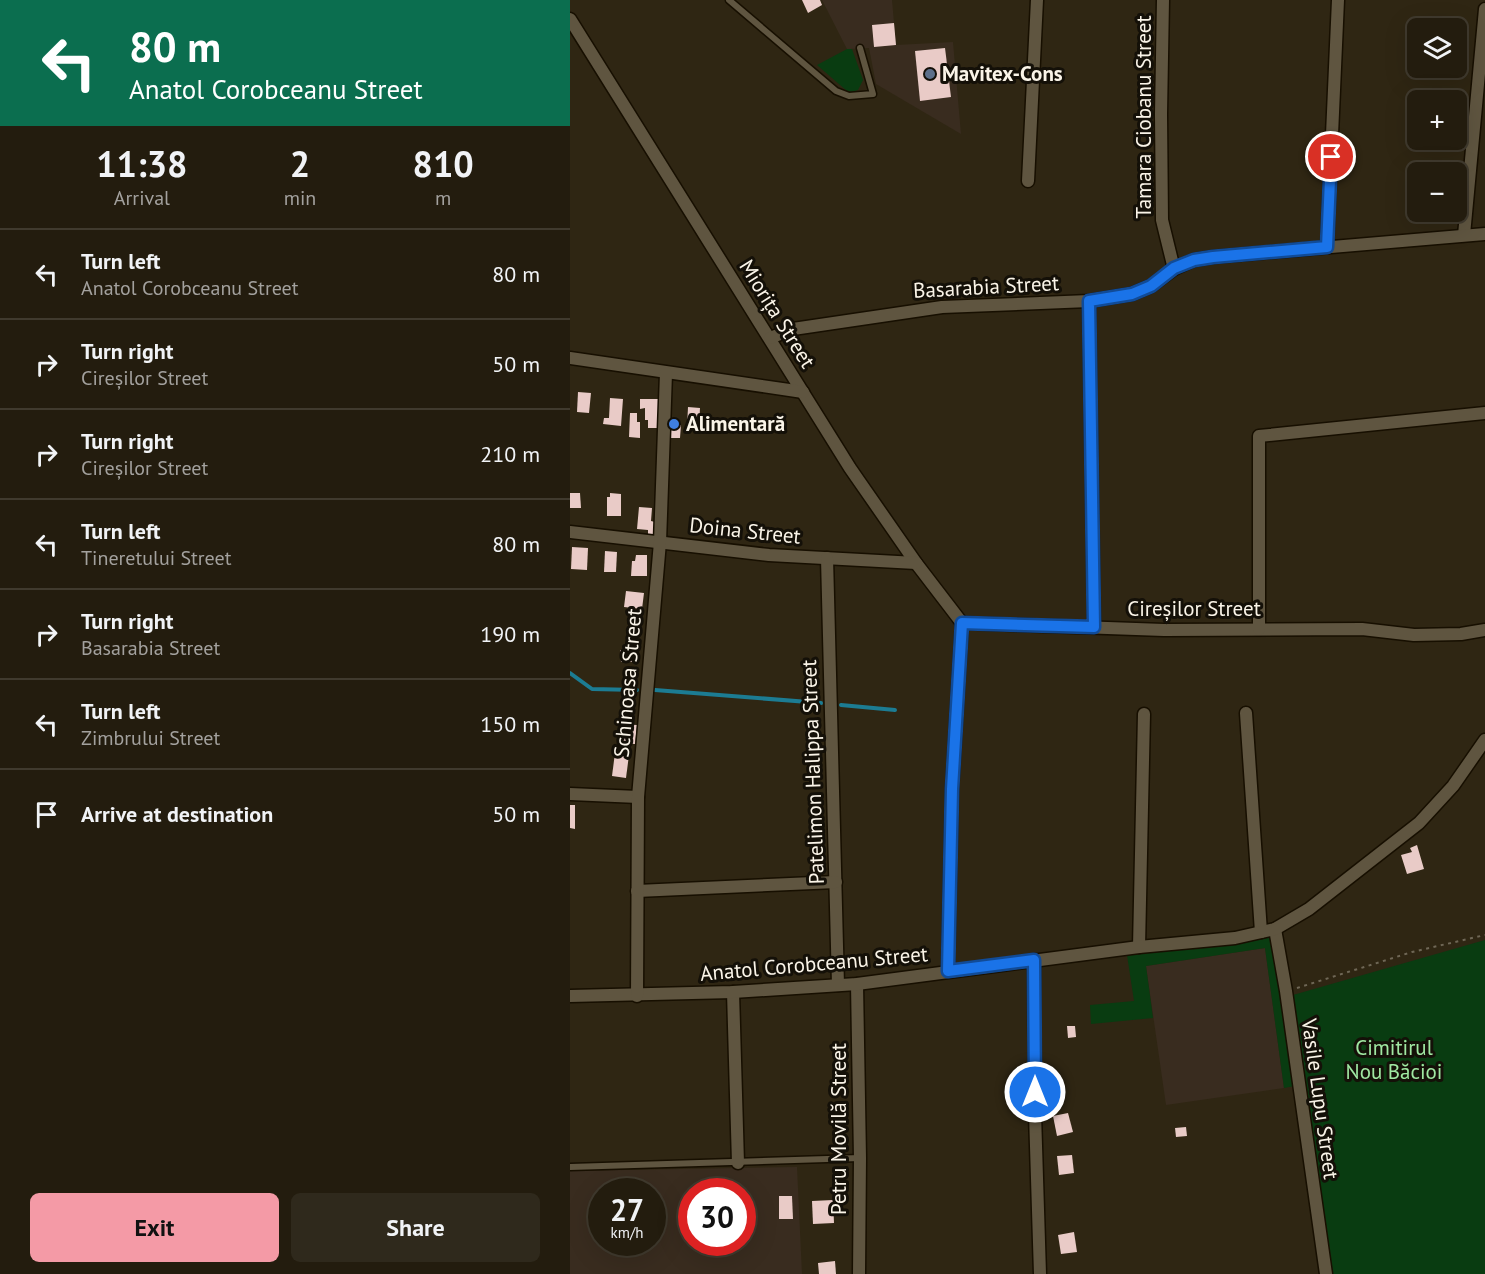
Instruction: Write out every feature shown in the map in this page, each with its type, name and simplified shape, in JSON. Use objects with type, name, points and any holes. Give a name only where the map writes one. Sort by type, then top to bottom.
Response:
[{"type":"street","points":[[1028,181],[1037,0]]},
{"type":"street","name":"Tamara Ciobanu Street","points":[[1164,0],[1161,114],[1162,220],[1174,268]]},
{"type":"street","points":[[1327,247],[1338,0]]},
{"type":"street","points":[[1464,235],[1485,9]]},
{"type":"street","name":"Miorița Street","points":[[570,19],[850,468],[916,563],[962,623]]},
{"type":"street","name":"Basarabia Street","points":[[770,338],[793,329],[942,307],[1089,301],[1132,294],[1151,286],[1174,268],[1194,260],[1213,257],[1485,234]]},
{"type":"street","points":[[1089,301],[1094,627]]},
{"type":"street","points":[[570,358],[803,392]]},
{"type":"street","name":"Schinoasa Street","points":[[637,996],[638,797],[660,542],[666,373]]},
{"type":"street","points":[[1259,629],[1259,436],[1485,412]]},
{"type":"street","name":"Doina Street","points":[[570,532],[769,555],[916,563]]},
{"type":"street","name":"Patelimon Halippa Street","points":[[827,558],[838,985]]},
{"type":"street","points":[[948,971],[952,789],[962,623]]},
{"type":"street","name":"Cireșilor Street","points":[[962,623],[1164,630],[1362,630],[1414,635],[1461,634],[1485,630]]},
{"type":"street","points":[[1246,713],[1261,932]]},
{"type":"street","points":[[1139,947],[1144,714]]},
{"type":"street","name":"Anatol Corobceanu Street","points":[[570,996],[733,992],[857,984],[1139,947],[1235,938],[1275,929],[1309,909],[1419,823],[1453,786],[1485,740]]},
{"type":"street","points":[[570,794],[638,797]]},
{"type":"street","points":[[637,891],[836,882]]},
{"type":"street","name":"Vasile Lupu Street","points":[[1275,929],[1286,991],[1326,1274]]},
{"type":"street","points":[[1034,960],[1035,1114],[1040,1274]]},
{"type":"street","name":"Petru Movilă Street","points":[[857,984],[859,1274]]},
{"type":"street","points":[[733,992],[738,1163]]},
{"type":"lane","points":[[729,0],[836,92],[849,96],[873,94],[860,48]]},
{"type":"lane","points":[[570,1167],[860,1158]]},
{"type":"path","points":[[1286,991],[1412,952],[1485,935]]},
{"type":"shaded area","name":"Mavitex-Cons","points":[[822,0],[892,0],[896,45],[953,42],[961,134],[876,84],[869,48],[847,49]]},
{"type":"shaded area","points":[[1265,948],[1284,1088],[1166,1105],[1146,966]]},
{"type":"shaded area","points":[[797,1167],[802,1274],[570,1274],[570,1171]]},
{"type":"green space","points":[[847,49],[852,49],[863,80],[858,90],[852,92],[847,91],[817,65]]},
{"type":"green space","points":[[1271,935],[1295,1086],[1284,1088],[1265,948],[1146,966],[1153,1018],[1091,1024],[1090,1005],[1134,1001],[1127,955]]},
{"type":"green space","name":"Cimitirul Nou Băcioi","points":[[1485,940],[1485,1274],[1333,1274],[1293,995]]},
{"type":"building","points":[[802,0],[820,0],[822,5],[808,13]]},
{"type":"building","points":[[894,23],[896,45],[874,47],[872,25]]},
{"type":"building","points":[[945,48],[951,97],[920,101],[915,51]]},
{"type":"building","points":[[578,392],[591,393],[589,413],[577,412]]},
{"type":"building","points":[[610,398],[623,399],[621,426],[603,424],[604,418],[609,418]]},
{"type":"building","points":[[640,399],[658,399],[659,428],[648,428],[645,408],[640,409]]},
{"type":"building","points":[[688,407],[700,408],[699,427],[687,427]]},
{"type":"building","points":[[630,413],[637,413],[637,422],[640,422],[640,438],[629,437]]},
{"type":"building","points":[[671,419],[678,419],[678,425],[681,425],[680,438],[670,438]]},
{"type":"building","points":[[570,493],[580,493],[581,508],[570,508]]},
{"type":"building","points":[[610,493],[621,494],[621,516],[607,516],[607,497],[610,497]]},
{"type":"building","points":[[639,507],[652,508],[651,521],[655,522],[654,535],[648,535],[648,530],[637,529]]},
{"type":"building","points":[[572,547],[588,548],[587,570],[571,569]]},
{"type":"building","points":[[605,551],[617,552],[616,572],[604,572]]},
{"type":"building","points":[[636,555],[647,555],[647,576],[631,576],[632,561],[635,561]]},
{"type":"building","points":[[626,591],[644,593],[642,609],[624,607]]},
{"type":"building","points":[[625,644],[636,644],[636,662],[621,662],[620,650],[625,650]]},
{"type":"building","points":[[620,724],[637,725],[635,744],[619,743]]},
{"type":"building","points":[[615,753],[629,755],[626,778],[612,776]]},
{"type":"building","points":[[570,805],[575,805],[575,829],[570,828]]},
{"type":"building","points":[[1417,845],[1424,869],[1407,874],[1401,855],[1412,852],[1410,848]]},
{"type":"building","points":[[1067,1026],[1075,1026],[1076,1037],[1068,1038]]},
{"type":"building","points":[[1068,1113],[1073,1132],[1057,1136],[1053,1116]]},
{"type":"building","points":[[1186,1127],[1187,1136],[1176,1137],[1175,1128]]},
{"type":"building","points":[[1072,1155],[1074,1173],[1059,1175],[1057,1156]]},
{"type":"building","points":[[779,1196],[792,1196],[793,1219],[779,1219]]},
{"type":"building","points":[[833,1200],[834,1223],[813,1224],[812,1201]]},
{"type":"building","points":[[1074,1232],[1077,1252],[1061,1254],[1058,1235]]},
{"type":"building","points":[[835,1261],[836,1274],[819,1274],[818,1263]]},
{"type":"waterway","points":[[570,673],[592,689],[637,690]]},
{"type":"waterway","points":[[655,690],[821,703]]},
{"type":"waterway","points":[[841,705],[895,710]]},
{"type":"place","name":"Mavitex-Cons","points":[[930,74]]},
{"type":"place","name":"Alimentară","points":[[674,424]]},
{"type":"route","points":[[1035,1092],[1034,960],[948,971],[952,789],[962,623],[1094,627],[1089,301],[1132,294],[1151,286],[1174,268],[1194,260],[1327,247],[1331,157]]}]
